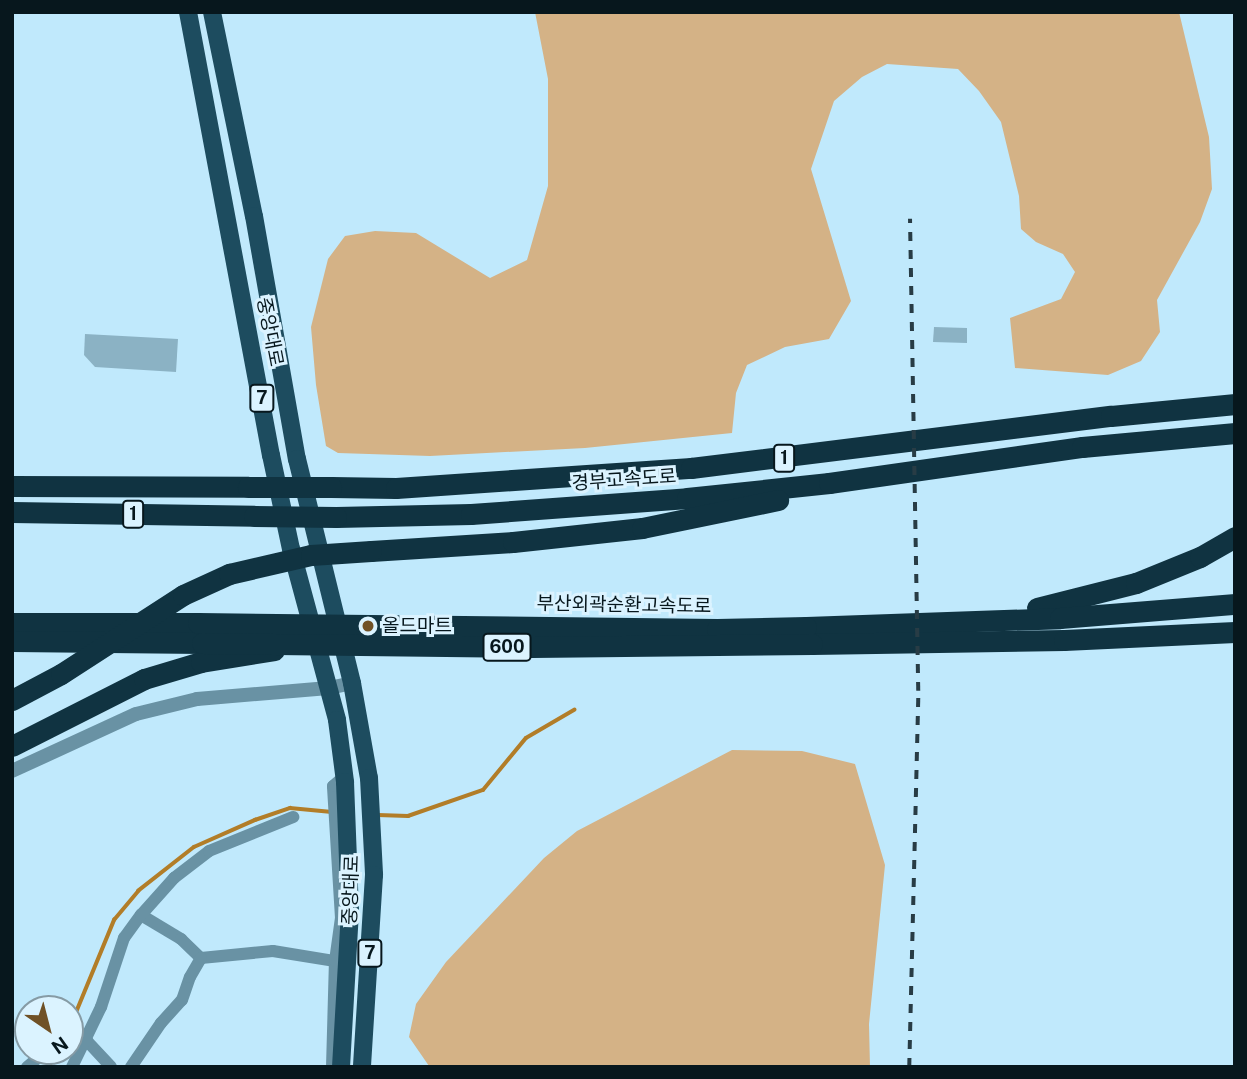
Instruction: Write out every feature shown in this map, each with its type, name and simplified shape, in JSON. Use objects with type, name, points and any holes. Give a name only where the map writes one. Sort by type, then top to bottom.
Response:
[{"type":"highway","name":"경부고속도로","points":[[12,486],[409,487],[691,468],[1111,416],[1235,404]]},
{"type":"highway","name":"경부고속도로","points":[[12,512],[336,517],[471,514],[595,506],[883,475],[1082,447],[1235,433]]},
{"type":"highway","points":[[12,700],[61,674],[183,595],[229,574],[302,556],[513,542],[642,528],[883,475]]},
{"type":"highway","points":[[950,623],[1068,602],[1136,583],[1200,557],[1235,537]]},
{"type":"highway","name":"부산외곽순환고속도로","points":[[12,641],[532,647],[809,636],[950,623],[1060,618],[1235,604]]},
{"type":"highway","name":"부산외곽순환고속도로","points":[[12,622],[203,642],[704,629],[809,636],[1064,640],[1235,632]]},
{"type":"highway","points":[[12,746],[127,686],[163,672],[203,642]]},
{"type":"main road","name":"중앙대로","points":[[188,12],[271,455],[291,549],[330,688],[345,779]]},
{"type":"main road","name":"중앙대로","points":[[212,12],[254,216],[297,459],[352,683],[369,778],[374,839],[362,1067]]},
{"type":"main road","name":"7","points":[[342,841],[345,779]]},
{"type":"main road","name":"중앙대로","points":[[341,1067],[350,911],[342,841]]},
{"type":"street","points":[[12,771],[136,714],[197,699],[330,688],[352,683]]},
{"type":"street","points":[[332,1067],[335,961],[341,918],[342,841],[333,786],[345,779]]},
{"type":"street","points":[[84,1028],[124,938],[174,878],[209,850],[293,817]]},
{"type":"street","points":[[141,915],[181,939],[201,958],[273,951],[335,961]]},
{"type":"street","points":[[131,1067],[161,1023],[183,1000],[190,977],[201,958]]},
{"type":"street","points":[[84,1043],[111,1067]]},
{"type":"shaded area","points":[[535,12],[1179,12],[1209,137],[1212,189],[1200,222],[1157,300],[1160,332],[1141,361],[1108,375],[1015,368],[1010,318],[1061,299],[1075,272],[1063,254],[1036,242],[1021,229],[1019,196],[1001,122],[979,91],[958,69],[887,64],[862,77],[834,101],[811,169],[851,301],[829,339],[785,347],[747,365],[736,393],[732,433],[585,448],[430,456],[338,453],[326,446],[316,385],[311,327],[328,259],[345,236],[375,231],[416,233],[490,278],[527,260],[548,186],[548,79]]},
{"type":"shaded area","points":[[732,750],[802,751],[855,764],[885,865],[869,1024],[870,1067],[429,1066],[409,1037],[416,1004],[446,962],[544,858],[577,831]]},
{"type":"building","points":[[934,327],[967,328],[967,343],[933,342]]},
{"type":"building","points":[[85,334],[178,339],[176,372],[95,367],[84,355]]},
{"type":"waterway","points":[[378,815],[408,816],[483,790],[526,738],[574,710]]},
{"type":"waterway","points":[[83,995],[114,920],[138,891],[194,847],[290,808],[332,812]]},
{"type":"railway","points":[[909,1067],[918,691],[910,219]]},
{"type":"place","name":"올드마트","points":[[368,626]]}]
